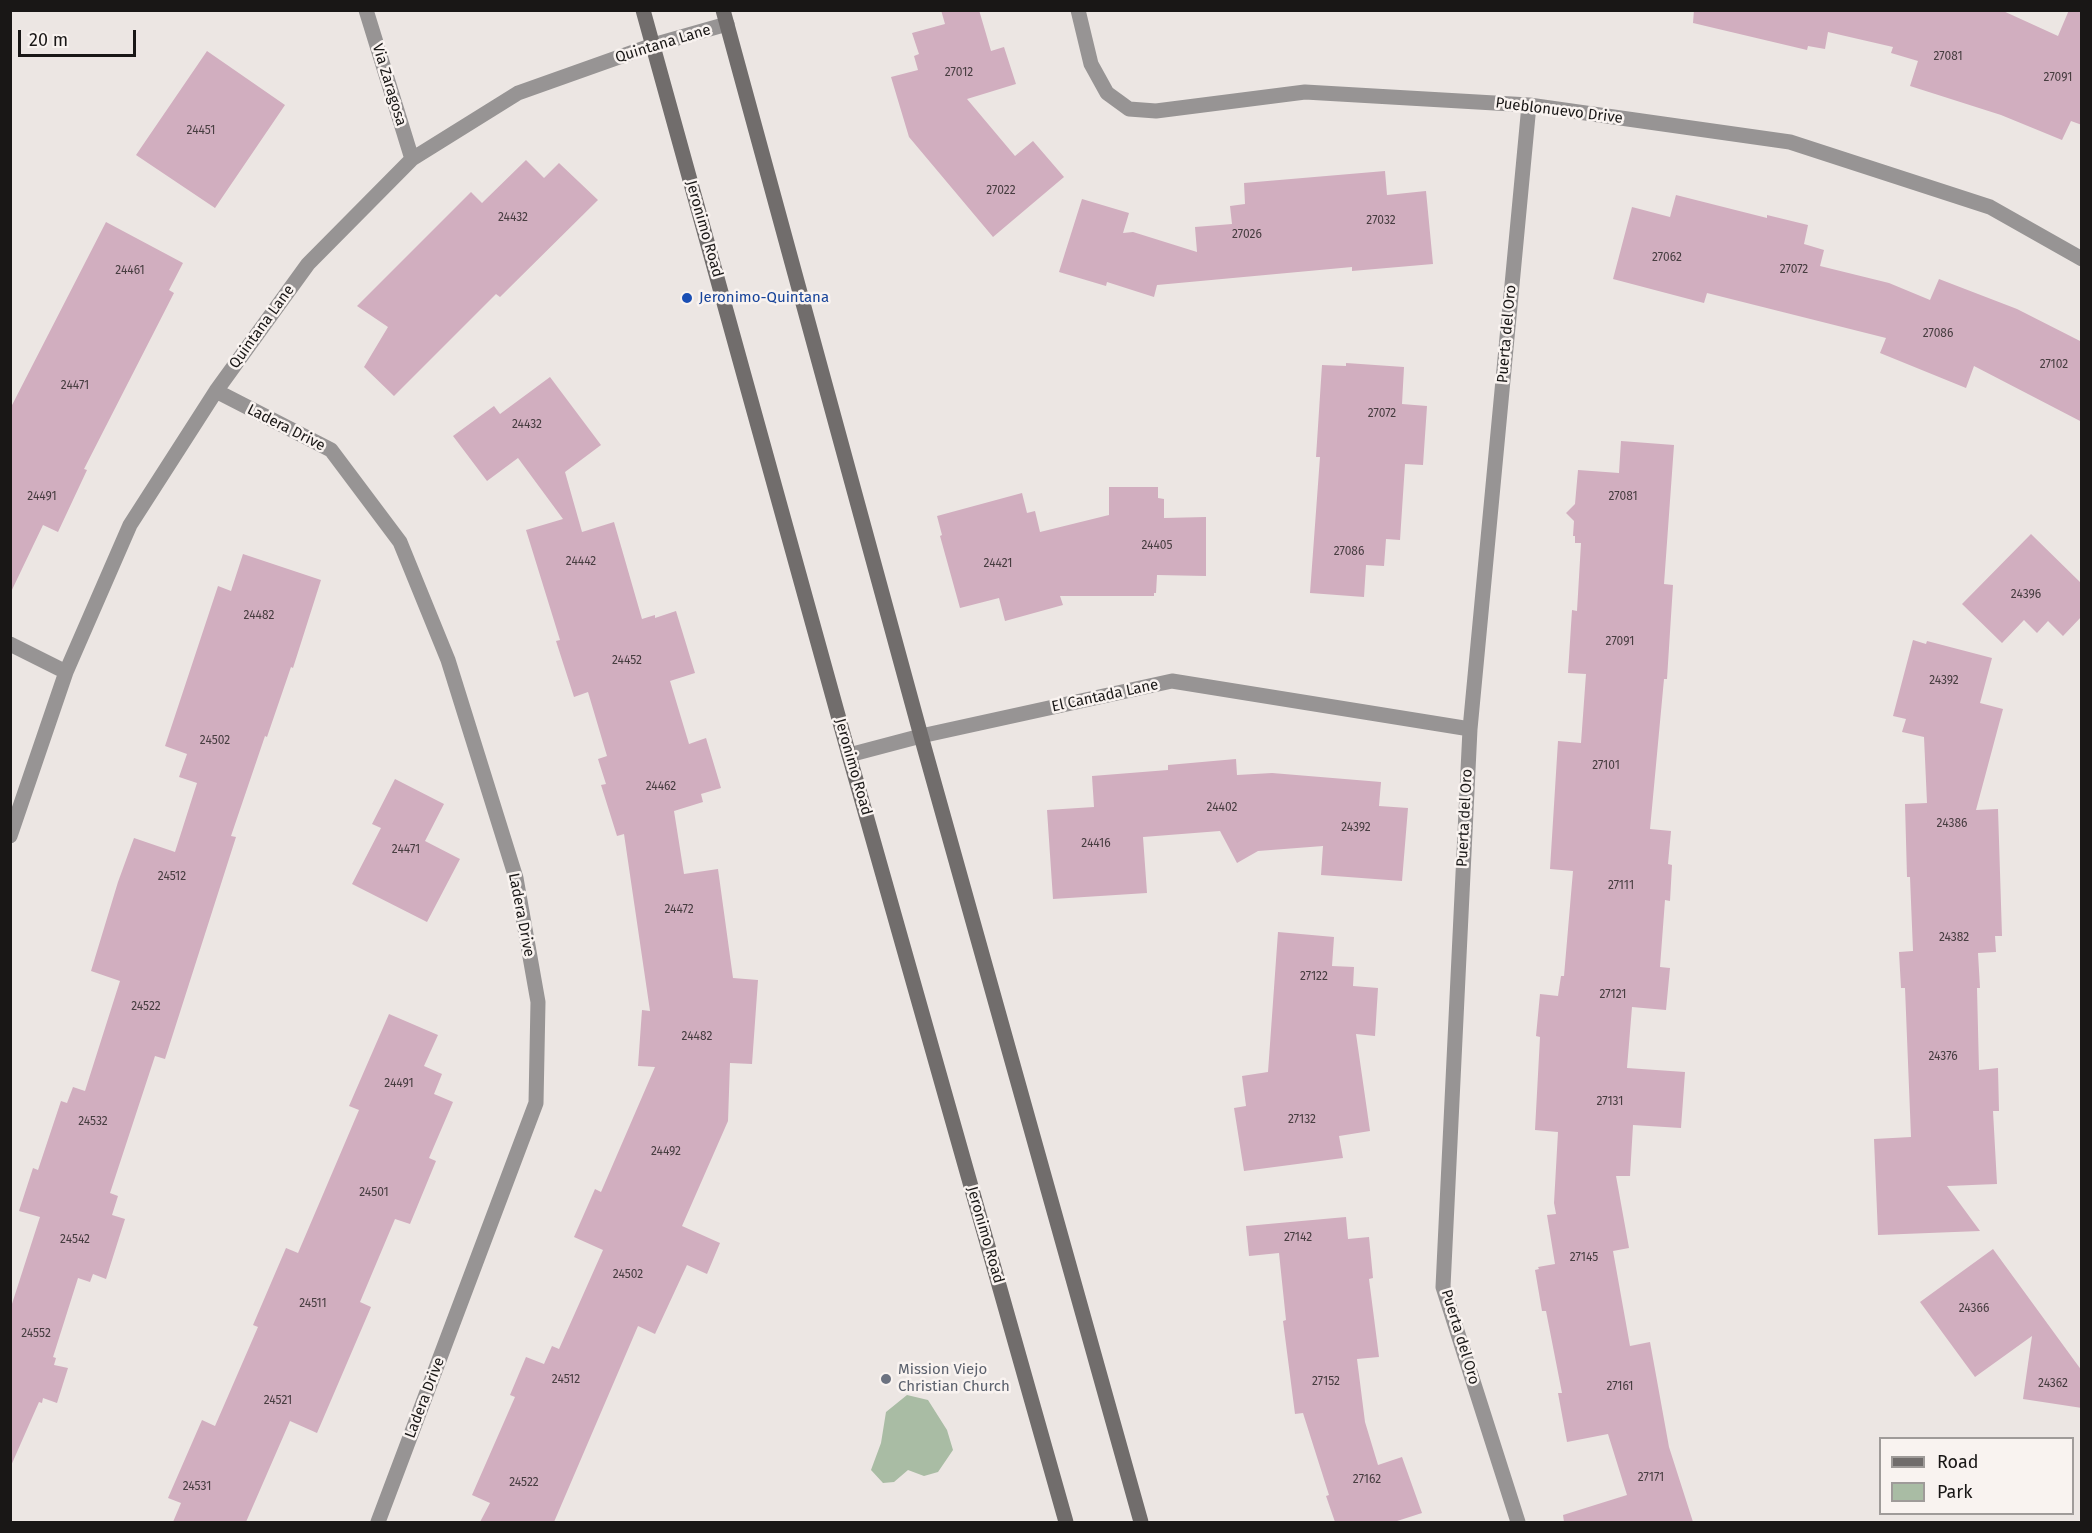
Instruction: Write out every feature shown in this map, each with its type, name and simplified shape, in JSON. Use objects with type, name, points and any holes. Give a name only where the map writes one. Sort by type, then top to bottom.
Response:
[{"type":"main road","name":"Jeronimo Road","points":[[643,10],[849,755],[1066,1522]]},
{"type":"main road","points":[[725,17],[921,736],[1141,1522]]},
{"type":"street","name":"Via Zaragosa","points":[[366,10],[412,159]]},
{"type":"street","name":"Pueblonuevo Drive","points":[[1078,10],[1091,64],[1107,93],[1130,109],[1155,111],[1305,92],[1529,105],[1790,142],[1990,207],[2082,259]]},
{"type":"street","name":"Quintana Lane","points":[[10,836],[66,672],[130,525],[216,392],[308,264],[412,159],[518,93],[725,17]]},
{"type":"street","name":"Puerta del Oro","points":[[1518,1522],[1443,1287],[1470,729],[1529,105]]},
{"type":"street","name":"Ladera Drive","points":[[216,392],[331,450],[400,542],[448,660],[516,878],[538,1002],[536,1104],[378,1522]]},
{"type":"street","points":[[10,645],[66,672]]},
{"type":"street","name":"El Cantada Lane","points":[[849,755],[921,736],[1172,681],[1470,729]]},
{"type":"green space","points":[[907,1395],[928,1400],[947,1430],[953,1450],[938,1472],[924,1476],[908,1470],[894,1482],[883,1483],[871,1470],[881,1443],[886,1412]]},
{"type":"building","points":[[941,10],[979,10],[991,51],[1004,47],[1016,84],[967,99],[1015,156],[1033,141],[1064,177],[993,237],[909,137],[891,77],[918,70],[914,56],[919,54],[912,33],[945,24]]},
{"type":"building","points":[[1694,10],[2001,10],[2058,36],[2069,10],[2082,10],[2082,125],[2071,121],[2062,140],[2001,115],[1910,86],[1918,61],[1891,53],[1893,47],[1828,32],[1825,49],[1808,46],[1807,50],[1693,23]]},
{"type":"building","points":[[207,51],[285,105],[215,208],[136,155]]},
{"type":"building","points":[[526,160],[544,178],[559,163],[598,200],[500,297],[496,294],[394,396],[364,367],[388,327],[357,306],[471,192],[482,203]]},
{"type":"building","points":[[1385,171],[1387,195],[1426,191],[1433,264],[1352,271],[1352,267],[1157,285],[1154,297],[1107,282],[1106,286],[1059,272],[1082,199],[1129,213],[1123,233],[1133,232],[1197,252],[1195,227],[1232,224],[1230,206],[1245,204],[1244,183]]},
{"type":"building","points":[[1676,195],[1767,218],[1767,215],[1808,225],[1804,244],[1824,250],[1820,266],[1889,283],[1930,300],[1939,279],[2017,309],[2082,342],[2082,422],[1974,366],[1966,388],[1880,353],[1886,338],[1707,293],[1704,303],[1613,279],[1632,207],[1670,217]]},
{"type":"building","points":[[106,222],[183,263],[169,290],[174,293],[84,469],[87,470],[58,532],[43,525],[10,594],[10,409]]},
{"type":"building","points":[[1346,363],[1404,367],[1402,404],[1427,406],[1423,465],[1405,464],[1400,540],[1386,539],[1384,566],[1366,565],[1364,597],[1310,593],[1320,457],[1316,457],[1322,365],[1346,366]]},
{"type":"building","points":[[550,377],[601,445],[565,472],[582,532],[614,522],[642,619],[655,615],[655,618],[676,611],[695,673],[670,681],[689,744],[706,738],[721,788],[701,794],[703,802],[674,811],[684,874],[718,869],[733,978],[758,980],[752,1064],[730,1063],[728,1121],[682,1226],[720,1243],[707,1274],[687,1265],[655,1334],[638,1326],[554,1522],[480,1522],[490,1503],[472,1495],[515,1397],[510,1395],[526,1357],[544,1364],[552,1346],[559,1349],[603,1250],[574,1237],[595,1189],[601,1192],[655,1067],[638,1066],[642,1010],[650,1011],[624,834],[617,836],[601,785],[606,784],[598,759],[607,756],[588,692],[574,697],[556,641],[560,640],[526,530],[563,519],[518,458],[487,481],[453,436],[494,406],[500,414]]},
{"type":"building","points":[[1621,441],[1674,445],[1664,584],[1673,585],[1667,679],[1664,679],[1650,829],[1671,831],[1668,864],[1672,865],[1670,901],[1665,900],[1660,967],[1670,968],[1666,1010],[1632,1007],[1627,1068],[1685,1072],[1681,1128],[1633,1125],[1630,1176],[1616,1176],[1629,1248],[1613,1251],[1630,1346],[1650,1342],[1669,1447],[1693,1522],[1564,1522],[1563,1515],[1627,1495],[1608,1434],[1567,1442],[1558,1393],[1562,1393],[1546,1311],[1542,1311],[1535,1270],[1539,1269],[1538,1267],[1555,1264],[1547,1215],[1556,1214],[1554,1203],[1558,1132],[1535,1130],[1540,1037],[1536,1036],[1540,994],[1558,996],[1561,976],[1564,976],[1573,871],[1550,869],[1558,741],[1581,743],[1586,674],[1568,673],[1572,610],[1577,611],[1581,543],[1575,543],[1574,521],[1566,513],[1575,504],[1578,470],[1619,473]]},
{"type":"building","points":[[1109,487],[1158,487],[1158,498],[1164,499],[1164,518],[1206,517],[1206,576],[1157,575],[1154,596],[1060,596],[1063,605],[1005,621],[999,598],[960,608],[940,536],[942,535],[937,516],[1022,493],[1027,513],[1035,511],[1040,532],[1109,515]]},
{"type":"building","points":[[2031,534],[2082,584],[2082,616],[2063,636],[2048,621],[2037,633],[2024,620],[2002,643],[1962,604]]},
{"type":"building","points":[[243,554],[321,580],[293,668],[291,667],[267,737],[265,736],[231,836],[236,837],[165,1059],[155,1056],[110,1193],[118,1196],[112,1215],[125,1219],[106,1279],[93,1274],[90,1282],[78,1278],[53,1357],[56,1358],[54,1365],[68,1368],[57,1403],[43,1398],[42,1403],[39,1402],[10,1468],[10,1310],[40,1217],[19,1211],[33,1168],[38,1170],[61,1101],[67,1103],[73,1087],[85,1091],[120,981],[91,971],[134,838],[175,852],[197,783],[179,777],[187,754],[165,746],[218,586],[231,591]]},
{"type":"building","points":[[1913,640],[1926,644],[1927,641],[1992,658],[1980,703],[2003,709],[1976,810],[1998,809],[2002,936],[1995,936],[1996,952],[1978,953],[1980,988],[1977,988],[1979,1070],[1998,1068],[1999,1111],[1993,1111],[1997,1184],[1947,1186],[1980,1231],[1878,1235],[1874,1139],[1911,1137],[1905,988],[1901,988],[1899,952],[1913,951],[1910,877],[1907,877],[1905,804],[1927,803],[1924,737],[1902,732],[1906,719],[1893,716]]},
{"type":"building","points":[[1236,759],[1237,775],[1272,773],[1381,782],[1379,806],[1408,808],[1402,881],[1321,875],[1323,846],[1258,851],[1237,863],[1220,831],[1143,837],[1147,893],[1053,899],[1047,810],[1094,807],[1092,776],[1168,770],[1168,765]]},
{"type":"building","points":[[395,779],[444,804],[425,841],[460,859],[427,922],[352,884],[381,828],[372,824]]},
{"type":"building","points":[[1278,932],[1334,937],[1332,966],[1354,967],[1353,986],[1378,988],[1375,1036],[1356,1034],[1370,1131],[1339,1136],[1343,1158],[1244,1171],[1234,1108],[1246,1106],[1242,1076],[1268,1072]]},
{"type":"building","points":[[389,1014],[438,1035],[424,1066],[442,1074],[434,1094],[453,1102],[429,1158],[436,1161],[410,1224],[395,1219],[360,1302],[371,1307],[317,1433],[290,1421],[246,1522],[173,1522],[181,1503],[168,1498],[202,1420],[215,1426],[258,1327],[253,1325],[286,1248],[298,1253],[359,1110],[349,1106]]},
{"type":"building","points":[[1346,1217],[1348,1239],[1369,1237],[1373,1278],[1369,1279],[1379,1357],[1357,1359],[1365,1422],[1378,1465],[1402,1457],[1422,1513],[1394,1522],[1335,1522],[1326,1496],[1329,1495],[1303,1413],[1295,1414],[1283,1321],[1286,1320],[1279,1253],[1249,1256],[1246,1226]]},
{"type":"building","points":[[1993,1249],[2082,1371],[2082,1408],[2023,1399],[2032,1336],[1975,1377],[1920,1302]]},
{"type":"place","name":"Jeronimo-Quintana","points":[[687,298]]},
{"type":"place","name":"Mission Viejo Christian Church","points":[[886,1379]]}]
